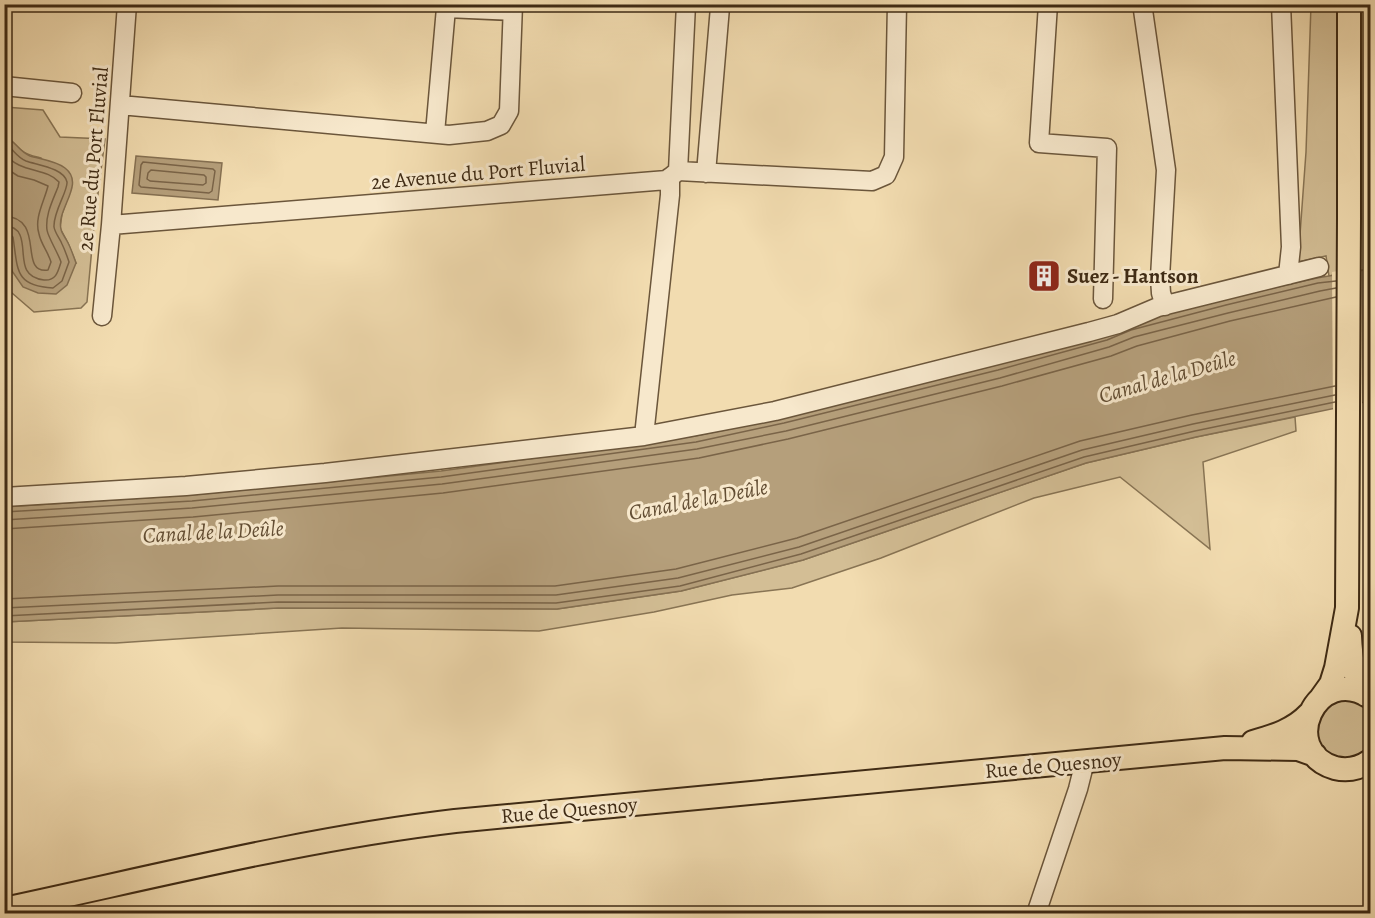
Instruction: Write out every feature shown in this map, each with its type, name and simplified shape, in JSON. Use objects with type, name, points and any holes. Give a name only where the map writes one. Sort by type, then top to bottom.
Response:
[{"type":"main road","points":[[1349,4],[1347,608],[1353,668],[1359,684],[1368,696]]},
{"type":"main road","points":[[1225,748],[1252,743],[1279,734],[1299,723],[1315,706],[1331,684],[1347,608]]},
{"type":"main road","points":[[1315,755],[1306,735],[1306,725],[1315,706],[1335,691],[1346,689],[1368,696]]},
{"type":"main road","points":[[1225,748],[1298,749],[1315,755],[1328,765],[1343,769],[1354,769],[1371,761]]},
{"type":"main road","name":"Rue de Quesnoy","points":[[4,909],[305,844],[412,826],[1225,748]]},
{"type":"street","name":"2e Rue du Port Fluvial","points":[[102,316],[127,4]]},
{"type":"street","points":[[644,436],[674,174],[686,4]]},
{"type":"street","points":[[706,173],[720,7],[723,4]]},
{"type":"street","name":"2e Avenue du Port Fluvial","points":[[111,225],[667,180],[674,174],[706,173],[872,181],[886,174],[894,157],[897,4]]},
{"type":"street","points":[[1048,4],[1039,143],[1107,148],[1102,299]]},
{"type":"street","points":[[1141,4],[1166,170],[1160,278],[1165,306]]},
{"type":"street","points":[[1281,4],[1291,247],[1288,275]]},
{"type":"street","points":[[120,105],[449,135],[488,131],[501,125],[509,111],[513,8],[446,8],[435,133]]},
{"type":"street","points":[[4,86],[72,93]]},
{"type":"street","points":[[4,497],[186,486],[325,473],[644,436],[809,403],[1089,332],[1118,324],[1158,307],[1319,267]]},
{"type":"street","points":[[1036,914],[1075,799],[1085,761]]},
{"type":"shaded area","points":[[1311,5],[1370,5],[1370,269],[1329,276],[1326,256],[1298,262],[1306,152]]},
{"type":"shaded area","points":[[5,107],[43,110],[60,137],[105,139],[87,302],[81,308],[34,312],[5,287],[4,203],[8,251],[76,263],[60,228],[66,203],[41,158],[26,153],[5,137]]},
{"type":"shaded area","points":[[1295,417],[1296,431],[1203,462],[1210,549],[1120,477],[1034,498],[881,558],[792,588],[732,595],[654,612],[539,631],[342,628],[116,643],[5,642],[4,622],[278,608],[557,609],[681,591],[803,560],[1086,463]]},
{"type":"shaded area","points":[[1338,698],[1366,704],[1370,708],[1370,750],[1355,760],[1331,757],[1317,742],[1317,718]]},
{"type":"water","points":[[5,137],[26,154],[57,164],[71,174],[72,189],[62,213],[61,229],[76,263],[67,285],[56,294],[38,293],[23,287],[12,271],[8,251],[5,203]]},
{"type":"water","points":[[136,156],[222,163],[218,200],[132,193]]},
{"type":"water","name":"Canal de la Deûle","points":[[1370,269],[1370,401],[1196,437],[1086,463],[803,560],[681,591],[557,609],[278,608],[5,622],[4,507],[191,495],[441,471],[695,436],[783,418],[996,365],[1105,334],[1129,324],[1225,299],[1317,278]]},
{"type":"pier","points":[[1361,267],[1362,406],[1333,412],[1332,272]]},
{"type":"place","name":"Suez - Hantson","points":[[1044,276]]}]
